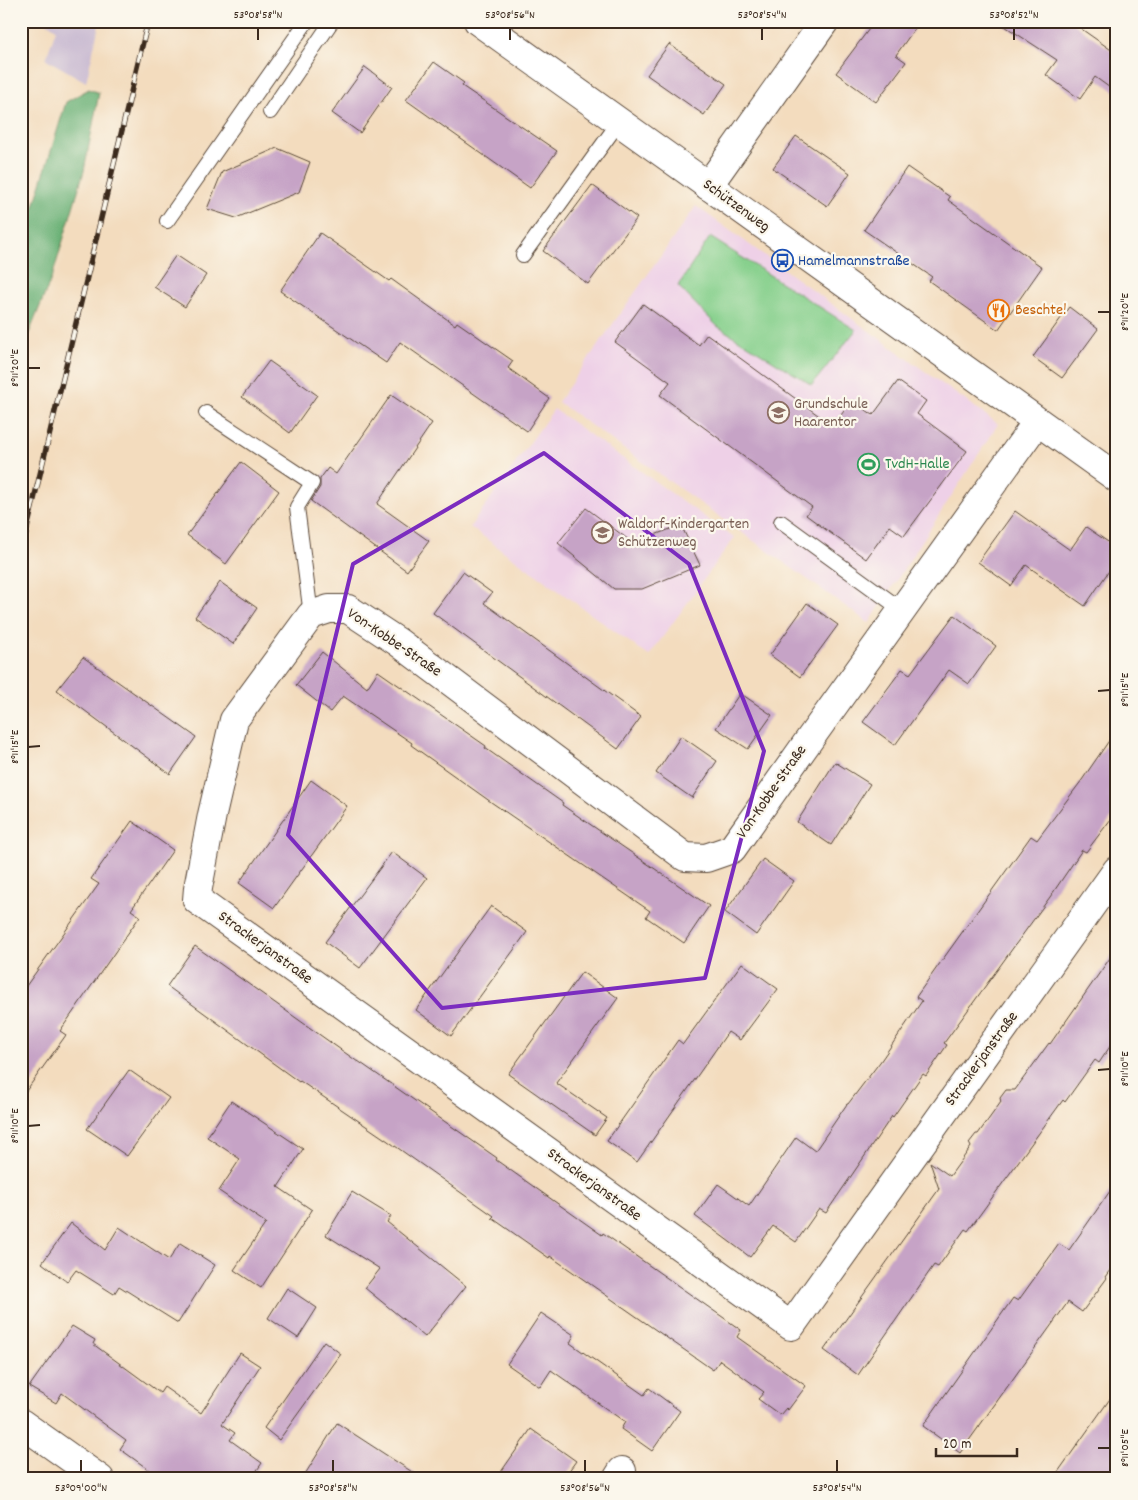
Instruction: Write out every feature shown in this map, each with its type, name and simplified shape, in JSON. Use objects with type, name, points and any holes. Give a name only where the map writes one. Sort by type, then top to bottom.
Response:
[{"type":"street","name":"Schützenweg","points":[[478,21],[1117,478]]},
{"type":"street","points":[[708,186],[825,21]]},
{"type":"street","name":"Von-Kobbe-Straße","points":[[311,615],[329,608],[348,609],[398,642],[686,857],[706,858],[732,849],[1037,422]]},
{"type":"street","name":"Strackerjanstraße","points":[[311,615],[234,720],[211,823],[197,900],[791,1326],[1117,870]]},
{"type":"street","points":[[21,1422],[100,1479]]},
{"type":"lane","points":[[167,221],[307,21]]},
{"type":"lane","points":[[270,112],[332,21]]},
{"type":"lane","points":[[523,255],[619,122]]},
{"type":"lane","points":[[206,413],[312,483],[298,507],[311,615]]},
{"type":"lane","points":[[781,522],[902,610]]},
{"type":"highlighted area","points":[[544,453],[689,564],[764,751],[705,978],[442,1008],[288,835],[353,564]]},
{"type":"shaded area","points":[[45,21],[100,21],[86,82],[46,59],[56,29]]},
{"type":"shaded area","name":"Grundschule Haarentor","points":[[696,206],[998,424],[869,623],[558,402]]},
{"type":"shaded area","name":"Waldorf-Kindergarten Schützenweg","points":[[554,409],[734,538],[649,656],[470,527]]},
{"type":"green space","points":[[89,89],[99,93],[84,171],[53,274],[21,353],[21,248],[66,102]]},
{"type":"green space","points":[[710,237],[856,330],[812,385],[717,326],[678,286]]},
{"type":"building","points":[[875,21],[920,21],[896,55],[906,62],[876,102],[836,73]]},
{"type":"building","points":[[997,21],[1070,21],[1117,54],[1117,93],[1095,77],[1080,99],[1046,75],[1057,60]]},
{"type":"building","points":[[669,44],[726,84],[704,115],[647,75]]},
{"type":"building","points":[[434,62],[464,83],[462,86],[557,151],[530,188],[406,100]]},
{"type":"building","points":[[365,67],[392,87],[360,133],[332,113]]},
{"type":"building","points":[[796,136],[850,173],[827,206],[773,168]]},
{"type":"building","points":[[277,148],[310,162],[299,192],[236,218],[207,209],[222,172]]},
{"type":"building","points":[[907,167],[950,197],[948,200],[1042,267],[998,330],[929,281],[932,277],[864,230]]},
{"type":"building","points":[[592,185],[637,218],[588,284],[543,251]]},
{"type":"building","points":[[320,233],[389,281],[391,279],[455,325],[457,322],[513,361],[508,368],[549,398],[527,431],[400,342],[386,363],[280,291]]},
{"type":"building","points":[[176,255],[206,275],[185,307],[154,287]]},
{"type":"building","points":[[643,304],[699,345],[707,334],[833,426],[852,400],[873,415],[898,381],[926,401],[917,414],[967,451],[904,536],[890,526],[866,559],[806,515],[812,507],[660,395],[670,382],[615,342]]},
{"type":"building","points":[[1069,307],[1098,329],[1062,378],[1033,357]]},
{"type":"building","points":[[269,361],[317,395],[290,433],[242,397]]},
{"type":"building","points":[[391,395],[432,423],[377,504],[429,541],[407,571],[311,501],[320,487],[320,479],[328,468],[336,474]]},
{"type":"building","points":[[241,462],[279,491],[226,564],[187,535]]},
{"type":"building","name":"Waldorf-Kindergarten Schützenweg","points":[[586,508],[633,543],[681,525],[700,565],[642,589],[614,589],[558,543]]},
{"type":"building","points":[[1015,511],[1070,550],[1086,527],[1117,548],[1117,559],[1085,606],[1026,565],[1011,586],[978,562]]},
{"type":"building","points":[[463,572],[492,593],[484,603],[641,717],[618,749],[433,613]]},
{"type":"building","points":[[220,582],[257,608],[233,644],[195,617]]},
{"type":"building","points":[[807,603],[838,625],[800,677],[770,655]]},
{"type":"building","points":[[954,615],[996,646],[969,684],[949,670],[895,745],[863,722],[902,669],[910,674]]},
{"type":"building","points":[[322,652],[367,688],[378,671],[486,746],[485,748],[563,803],[562,805],[709,906],[684,943],[646,917],[650,911],[491,802],[411,745],[412,743],[343,696],[330,712],[296,685]]},
{"type":"building","points":[[83,657],[196,737],[170,774],[57,690]]},
{"type":"building","points":[[740,693],[772,715],[748,749],[716,728]]},
{"type":"building","points":[[1117,729],[1117,811],[1086,852],[1082,850],[944,1043],[947,1045],[926,1076],[923,1074],[892,1116],[826,1213],[819,1209],[796,1242],[773,1226],[750,1257],[695,1216],[718,1184],[749,1206],[796,1137],[815,1151],[922,1001],[916,997],[1031,836],[1037,840]]},
{"type":"building","points":[[681,736],[717,761],[692,798],[656,773]]},
{"type":"building","points":[[835,762],[870,784],[831,845],[797,822]]},
{"type":"building","points":[[311,780],[347,806],[274,908],[239,883]]},
{"type":"building","points":[[132,821],[173,850],[131,910],[140,916],[60,1031],[66,1035],[21,1098],[21,993],[99,884],[91,879]]},
{"type":"building","points":[[392,852],[427,878],[360,968],[325,942]]},
{"type":"building","points":[[763,859],[794,881],[756,935],[725,912]]},
{"type":"building","points":[[491,906],[527,932],[451,1036],[416,1010]]},
{"type":"building","points":[[195,946],[497,1158],[496,1160],[602,1235],[603,1233],[741,1330],[737,1337],[806,1386],[788,1410],[786,1408],[780,1415],[758,1399],[764,1392],[720,1360],[713,1370],[550,1256],[549,1258],[492,1218],[494,1216],[388,1141],[299,1082],[167,986]]},
{"type":"building","points":[[1117,948],[1117,1036],[1099,1063],[1095,1060],[1065,1102],[1063,1100],[968,1231],[965,1229],[938,1267],[934,1265],[858,1375],[824,1350],[939,1189],[930,1162],[950,1176],[971,1147],[969,1143],[978,1134],[1001,1102],[1000,1098],[1006,1090],[1015,1090],[1050,1044]]},
{"type":"building","points":[[742,963],[778,989],[740,1040],[728,1032],[637,1162],[607,1141],[678,1040],[683,1044]]},
{"type":"building","points":[[582,972],[618,998],[556,1083],[607,1118],[595,1135],[508,1074]]},
{"type":"building","points":[[129,1070],[169,1098],[127,1156],[87,1129]]},
{"type":"building","points":[[231,1101],[303,1149],[278,1187],[312,1210],[261,1288],[234,1270],[266,1223],[219,1191],[240,1159],[207,1137]]},
{"type":"building","points":[[1117,1181],[1117,1260],[1105,1277],[1107,1278],[1082,1312],[1068,1302],[960,1453],[923,1426],[1013,1298],[1018,1301],[1059,1244],[1069,1250]]},
{"type":"building","points":[[352,1192],[391,1216],[387,1222],[466,1286],[425,1337],[365,1288],[380,1269],[326,1235]]},
{"type":"building","points":[[71,1223],[105,1250],[119,1227],[169,1260],[180,1243],[215,1265],[178,1323],[119,1286],[114,1294],[76,1270],[67,1282],[42,1263]]},
{"type":"building","points":[[287,1288],[317,1308],[298,1338],[268,1318]]},
{"type":"building","points":[[541,1313],[574,1335],[570,1343],[644,1395],[649,1388],[680,1411],[652,1451],[621,1429],[625,1422],[551,1370],[540,1387],[507,1364]]},
{"type":"building","points":[[72,1326],[95,1340],[93,1344],[160,1393],[164,1387],[201,1413],[240,1353],[260,1366],[222,1424],[235,1433],[230,1440],[262,1463],[251,1479],[162,1479],[120,1449],[126,1440],[62,1393],[56,1403],[29,1387]]},
{"type":"building","points":[[324,1341],[341,1354],[279,1440],[264,1428]]},
{"type":"building","points":[[1117,1389],[1117,1466],[1108,1479],[1053,1479]]},
{"type":"building","points":[[337,1423],[423,1479],[302,1479]]},
{"type":"building","points":[[531,1429],[576,1461],[563,1479],[496,1479]]},
{"type":"railway","points":[[21,554],[148,21]]},
{"type":"place","name":"Hamelmannstraße","points":[[782,261]]},
{"type":"place","name":"Beschte!","points":[[999,310]]},
{"type":"place","name":"Grundschule Haarentor","points":[[778,413]]},
{"type":"place","name":"TvdH-Halle","points":[[869,464]]},
{"type":"place","name":"Waldorf-Kindergarten Schützenweg","points":[[602,533]]}]
